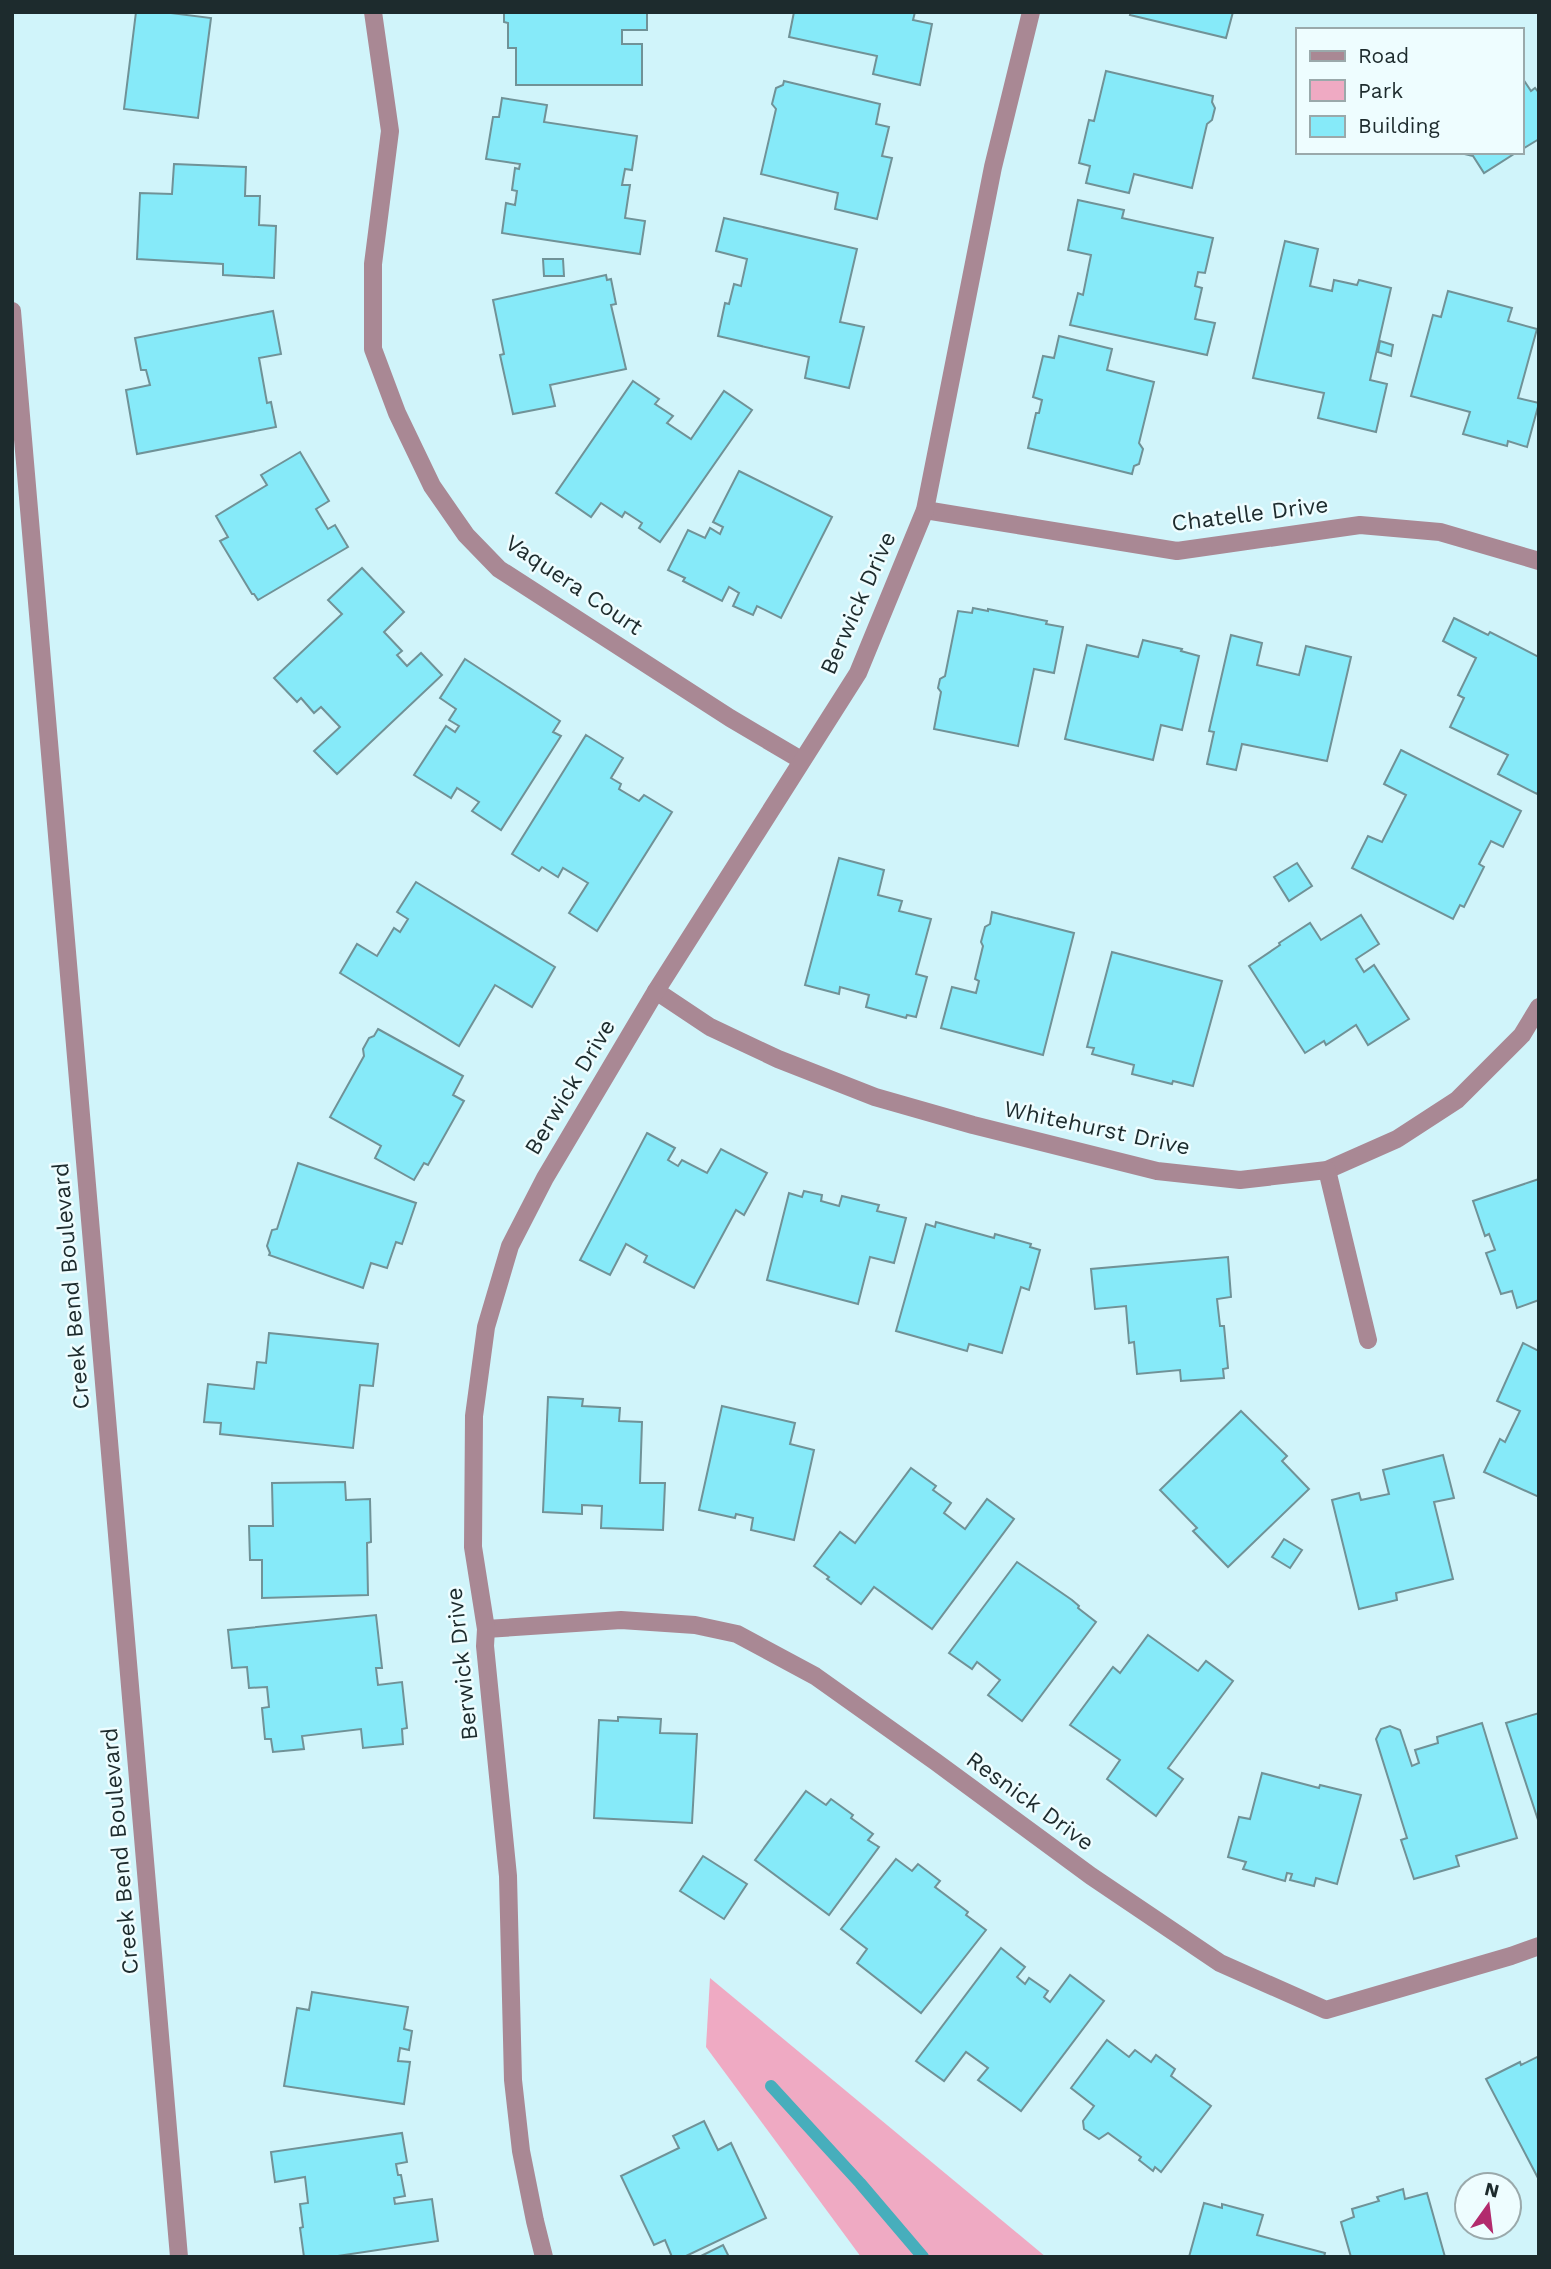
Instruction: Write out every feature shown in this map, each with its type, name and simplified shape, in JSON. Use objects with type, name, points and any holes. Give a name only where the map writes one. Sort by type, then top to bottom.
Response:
[{"type":"street","name":"Vaquera Court","points":[[373,12],[390,131],[373,264],[373,349],[397,413],[432,486],[466,535],[499,569],[730,718],[801,760]]},
{"type":"street","name":"Berwick Drive","points":[[544,2257],[522,2151],[513,2080],[508,1876],[485,1646],[486,1629],[473,1547],[474,1416],[486,1327],[510,1247],[539,1189],[656,991],[858,673],[925,510],[993,167],[1031,12]]},
{"type":"street","name":"Creek Bend Boulevard","points":[[12,312],[179,2257]]},
{"type":"street","name":"Chatelle Drive","points":[[925,510],[1177,551],[1360,525],[1440,532],[1539,561]]},
{"type":"street","name":"Whitehurst Drive","points":[[656,991],[710,1027],[778,1059],[875,1097],[973,1125],[1157,1171],[1240,1180],[1327,1170],[1397,1139],[1457,1100],[1522,1035],[1539,1007]]},
{"type":"street","points":[[1327,1170],[1368,1340]]},
{"type":"street","name":"Resnick Drive","points":[[486,1629],[621,1620],[695,1625],[737,1634],[815,1676],[1091,1876],[1220,1963],[1326,2010],[1539,1946]]},
{"type":"green space","points":[[710,1978],[1046,2257],[861,2257],[706,2047]]},
{"type":"building","points":[[136,12],[163,12],[211,18],[198,118],[124,109]]},
{"type":"building","points":[[504,12],[647,12],[647,30],[622,30],[622,44],[642,44],[642,85],[516,85],[516,48],[508,48],[508,23],[504,22]]},
{"type":"building","points":[[794,12],[915,12],[913,20],[932,24],[920,85],[873,74],[877,56],[789,37]]},
{"type":"building","points":[[1131,12],[1233,12],[1226,38],[1130,15]]},
{"type":"building","points":[[1106,71],[1213,96],[1215,108],[1212,120],[1207,124],[1192,188],[1134,174],[1129,193],[1086,183],[1090,166],[1079,163],[1089,120],[1094,121]]},
{"type":"building","points":[[1523,79],[1531,91],[1535,88],[1539,93],[1539,139],[1523,149]]},
{"type":"building","points":[[784,81],[880,104],[876,124],[889,127],[882,156],[892,158],[877,219],[835,209],[838,193],[761,174],[776,109],[772,104],[776,88],[783,85]]},
{"type":"building","points":[[502,98],[547,105],[544,122],[637,136],[632,170],[625,169],[622,185],[630,185],[625,218],[645,221],[640,254],[502,233],[506,203],[515,205],[517,191],[512,190],[515,168],[519,169],[520,164],[486,159],[493,117],[499,117]]},
{"type":"building","points":[[1464,154],[1514,154],[1484,173],[1473,156]]},
{"type":"building","points":[[174,164],[246,167],[245,196],[260,196],[259,225],[276,226],[274,278],[223,275],[223,264],[137,259],[140,193],[172,194]]},
{"type":"building","points":[[1078,200],[1124,210],[1122,218],[1213,238],[1205,273],[1198,272],[1195,286],[1202,288],[1195,319],[1215,323],[1207,355],[1070,325],[1078,293],[1083,295],[1091,255],[1068,250]]},
{"type":"building","points":[[724,218],[857,249],[840,322],[864,327],[849,388],[805,378],[809,357],[718,336],[725,303],[729,304],[734,284],[741,286],[747,259],[716,251]]},
{"type":"building","points":[[1285,241],[1318,249],[1310,286],[1332,291],[1334,280],[1357,285],[1359,280],[1391,288],[1370,380],[1387,384],[1376,432],[1318,418],[1324,393],[1253,378]]},
{"type":"building","points":[[543,259],[563,259],[564,276],[544,276]]},
{"type":"building","points":[[606,275],[607,280],[611,279],[616,304],[611,305],[626,369],[550,385],[555,406],[513,414],[500,355],[504,354],[493,300]]},
{"type":"building","points":[[1448,291],[1512,308],[1508,321],[1537,329],[1518,398],[1539,403],[1527,447],[1508,441],[1507,446],[1463,434],[1470,412],[1411,396],[1433,315],[1441,317]]},
{"type":"building","points":[[273,311],[281,354],[259,358],[267,403],[271,402],[276,427],[137,454],[126,390],[150,385],[146,370],[141,370],[135,338]]},
{"type":"building","points":[[1059,336],[1112,349],[1107,370],[1154,382],[1139,443],[1143,449],[1139,464],[1134,466],[1132,474],[1028,448],[1036,413],[1039,413],[1042,400],[1033,397],[1043,356],[1054,358]]},
{"type":"building","points":[[1380,341],[1393,345],[1391,356],[1378,352]]},
{"type":"building","points":[[633,381],[659,399],[655,404],[673,416],[667,423],[691,439],[724,391],[752,410],[660,542],[639,528],[642,523],[625,512],[622,517],[601,503],[591,517],[556,493]]},
{"type":"building","points":[[300,452],[329,501],[316,509],[328,529],[335,525],[348,547],[258,600],[220,541],[228,537],[216,516],[267,485],[261,475]]},
{"type":"building","points":[[739,471],[832,517],[781,618],[757,606],[753,615],[733,606],[739,593],[729,587],[722,601],[668,570],[688,530],[705,538],[710,528],[720,534],[723,527],[713,522]]},
{"type":"building","points":[[362,568],[404,612],[384,632],[402,651],[397,655],[407,666],[421,653],[442,675],[337,774],[314,751],[340,727],[321,707],[314,713],[301,698],[297,702],[274,678],[342,614],[328,600]]},
{"type":"building","points":[[973,608],[1047,621],[1046,624],[1063,627],[1054,673],[1034,669],[1018,746],[934,729],[941,692],[938,688],[940,679],[945,676],[958,611],[972,613]]},
{"type":"building","points":[[1454,618],[1488,635],[1490,632],[1539,657],[1537,794],[1498,774],[1508,755],[1450,727],[1464,698],[1458,695],[1476,658],[1443,641]]},
{"type":"building","points":[[1231,635],[1262,643],[1257,665],[1299,675],[1306,646],[1351,657],[1327,761],[1242,744],[1236,770],[1207,764],[1214,732],[1209,731]]},
{"type":"building","points":[[1143,640],[1199,656],[1182,730],[1161,725],[1153,760],[1065,739],[1087,645],[1138,657]]},
{"type":"building","points":[[465,659],[560,721],[553,732],[561,736],[501,830],[472,811],[479,802],[457,788],[451,798],[414,775],[446,726],[455,732],[459,726],[449,720],[456,709],[440,698]]},
{"type":"building","points":[[586,735],[623,758],[611,778],[621,784],[619,789],[639,801],[644,795],[672,812],[597,931],[569,913],[588,883],[563,868],[558,877],[542,867],[539,871],[512,854]]},
{"type":"building","points":[[1401,750],[1521,811],[1503,847],[1491,841],[1479,864],[1484,867],[1464,907],[1460,905],[1453,919],[1352,868],[1368,836],[1382,842],[1406,795],[1384,784]]},
{"type":"building","points":[[839,858],[884,870],[878,895],[902,901],[899,911],[931,919],[916,974],[927,977],[916,1017],[907,1015],[906,1018],[866,1007],[869,995],[840,987],[839,994],[805,985]]},
{"type":"building","points":[[1297,863],[1312,886],[1289,901],[1274,877]]},
{"type":"building","points":[[416,882],[555,967],[532,1007],[495,985],[459,1046],[340,973],[357,944],[377,956],[394,928],[400,932],[408,919],[397,912]]},
{"type":"building","points":[[992,912],[1074,933],[1043,1055],[941,1028],[952,987],[976,993],[979,981],[975,979],[983,946],[981,942],[985,927],[990,924]]},
{"type":"building","points":[[1361,915],[1379,944],[1356,959],[1364,972],[1374,965],[1409,1019],[1368,1045],[1356,1025],[1326,1045],[1324,1041],[1305,1053],[1249,966],[1310,923],[1321,940]]},
{"type":"building","points":[[1112,952],[1222,981],[1193,1086],[1132,1074],[1134,1065],[1092,1054],[1094,1048],[1087,1047]]},
{"type":"building","points":[[378,1029],[463,1076],[453,1095],[464,1101],[428,1165],[424,1163],[414,1180],[375,1158],[381,1146],[330,1117],[364,1056],[363,1049],[369,1038],[374,1036]]},
{"type":"building","points":[[647,1133],[675,1148],[668,1160],[678,1166],[682,1160],[707,1173],[721,1149],[767,1173],[744,1215],[736,1210],[694,1288],[644,1262],[647,1256],[626,1244],[610,1275],[580,1260]]},
{"type":"building","points":[[298,1163],[416,1203],[402,1244],[396,1242],[387,1268],[371,1263],[363,1288],[269,1255],[267,1246],[272,1230],[277,1229]]},
{"type":"building","points":[[1539,1179],[1539,1300],[1517,1308],[1512,1291],[1501,1294],[1486,1253],[1495,1250],[1489,1234],[1485,1236],[1473,1201]]},
{"type":"building","points":[[804,1191],[822,1195],[821,1201],[839,1206],[842,1196],[879,1205],[877,1211],[906,1218],[894,1263],[870,1257],[858,1304],[767,1280],[789,1193],[802,1197]]},
{"type":"building","points":[[936,1222],[994,1238],[995,1234],[1031,1244],[1030,1247],[1040,1250],[1029,1290],[1021,1287],[1002,1353],[969,1344],[967,1351],[896,1331],[926,1224],[935,1227]]},
{"type":"building","points":[[1228,1257],[1231,1297],[1217,1299],[1220,1326],[1224,1326],[1228,1368],[1223,1369],[1224,1378],[1181,1381],[1180,1370],[1137,1374],[1134,1342],[1129,1343],[1126,1306],[1095,1309],[1091,1269]]},
{"type":"building","points":[[269,1333],[378,1344],[373,1386],[360,1385],[353,1448],[220,1434],[221,1423],[204,1422],[208,1384],[254,1389],[257,1362],[266,1363]]},
{"type":"building","points":[[1523,1343],[1539,1351],[1539,1497],[1484,1472],[1500,1439],[1505,1442],[1520,1411],[1497,1401]]},
{"type":"building","points":[[548,1397],[583,1399],[582,1406],[620,1408],[619,1421],[642,1422],[640,1483],[665,1483],[663,1530],[601,1528],[602,1506],[582,1505],[582,1514],[543,1512]]},
{"type":"building","points":[[722,1406],[795,1423],[790,1444],[814,1450],[794,1540],[751,1530],[753,1518],[736,1514],[735,1518],[699,1510]]},
{"type":"building","points":[[1241,1411],[1287,1456],[1282,1461],[1309,1489],[1228,1567],[1193,1531],[1197,1528],[1160,1490]]},
{"type":"building","points":[[1443,1455],[1454,1498],[1434,1502],[1453,1579],[1396,1593],[1397,1600],[1359,1609],[1332,1500],[1359,1493],[1361,1500],[1389,1494],[1383,1470]]},
{"type":"building","points":[[911,1468],[936,1486],[933,1490],[951,1503],[944,1513],[965,1529],[987,1499],[1014,1519],[932,1629],[874,1587],[861,1604],[814,1566],[840,1532],[855,1543]]},
{"type":"building","points":[[345,1482],[346,1500],[370,1499],[368,1595],[262,1598],[262,1560],[250,1560],[249,1526],[273,1526],[272,1483]]},
{"type":"building","points":[[1284,1539],[1302,1550],[1290,1568],[1272,1557]]},
{"type":"building","points":[[1017,1562],[1072,1600],[1096,1622],[1022,1721],[988,1695],[1000,1680],[977,1662],[972,1669],[949,1653]]},
{"type":"building","points":[[376,1615],[382,1668],[376,1668],[378,1685],[402,1682],[407,1728],[402,1729],[403,1744],[363,1748],[361,1729],[302,1736],[304,1749],[273,1752],[271,1739],[265,1739],[262,1708],[269,1707],[267,1687],[249,1688],[247,1667],[232,1668],[228,1630]]},
{"type":"building","points":[[1148,1635],[1198,1671],[1206,1661],[1233,1681],[1168,1768],[1183,1779],[1156,1816],[1107,1779],[1120,1760],[1070,1725],[1113,1667],[1120,1673]]},
{"type":"building","points":[[1539,1713],[1539,1823],[1506,1723]]},
{"type":"building","points":[[618,1717],[661,1719],[660,1733],[697,1734],[692,1823],[594,1818],[599,1720],[618,1721]]},
{"type":"building","points":[[1482,1723],[1517,1838],[1456,1856],[1459,1866],[1414,1879],[1401,1840],[1407,1838],[1376,1739],[1381,1729],[1390,1726],[1400,1730],[1412,1766],[1419,1763],[1415,1750],[1438,1743],[1437,1737]]},
{"type":"building","points":[[1262,1773],[1319,1788],[1320,1785],[1361,1795],[1337,1884],[1316,1878],[1314,1886],[1290,1880],[1292,1874],[1287,1873],[1285,1881],[1243,1869],[1246,1862],[1228,1857],[1239,1817],[1250,1819]]},
{"type":"building","points":[[806,1791],[826,1805],[831,1799],[853,1815],[851,1818],[873,1834],[868,1840],[879,1847],[829,1915],[755,1860]]},
{"type":"building","points":[[703,1856],[747,1884],[724,1919],[680,1891]]},
{"type":"building","points":[[896,1859],[912,1871],[918,1864],[940,1881],[935,1887],[968,1912],[966,1915],[986,1930],[921,2013],[857,1963],[867,1949],[841,1929]]},
{"type":"building","points":[[1001,1948],[1025,1967],[1017,1977],[1025,1984],[1029,1978],[1048,1991],[1044,1997],[1050,2002],[1070,1975],[1104,2001],[1021,2111],[978,2080],[988,2068],[966,2052],[944,2081],[916,2061]]},
{"type":"building","points":[[312,1992],[408,2007],[404,2029],[412,2031],[409,2050],[400,2048],[398,2061],[410,2062],[404,2104],[284,2086],[297,2008],[309,2010]]},
{"type":"building","points":[[1107,2040],[1129,2057],[1135,2050],[1151,2062],[1156,2055],[1175,2069],[1171,2076],[1211,2106],[1161,2172],[1155,2167],[1153,2171],[1139,2160],[1141,2157],[1108,2133],[1099,2139],[1084,2129],[1083,2121],[1094,2106],[1071,2088]]},
{"type":"building","points":[[1539,2056],[1539,2177],[1538,2178],[1486,2079]]},
{"type":"building","points":[[704,2121],[718,2150],[731,2143],[766,2218],[684,2257],[672,2257],[665,2240],[654,2245],[621,2176],[679,2148],[673,2136]]},
{"type":"building","points":[[402,2133],[407,2162],[396,2164],[405,2196],[394,2198],[395,2204],[432,2199],[438,2241],[331,2257],[304,2257],[300,2204],[308,2203],[305,2177],[275,2182],[271,2152]]},
{"type":"building","points":[[1403,2189],[1405,2199],[1427,2193],[1445,2257],[1351,2257],[1341,2222],[1354,2217],[1352,2209],[1379,2201],[1377,2197]]},
{"type":"building","points":[[1204,2203],[1222,2208],[1222,2204],[1263,2215],[1257,2235],[1325,2253],[1324,2257],[1189,2257]]},
{"type":"building","points":[[723,2245],[729,2257],[699,2257]]},
{"type":"waterway","points":[[771,2086],[923,2257]]}]
